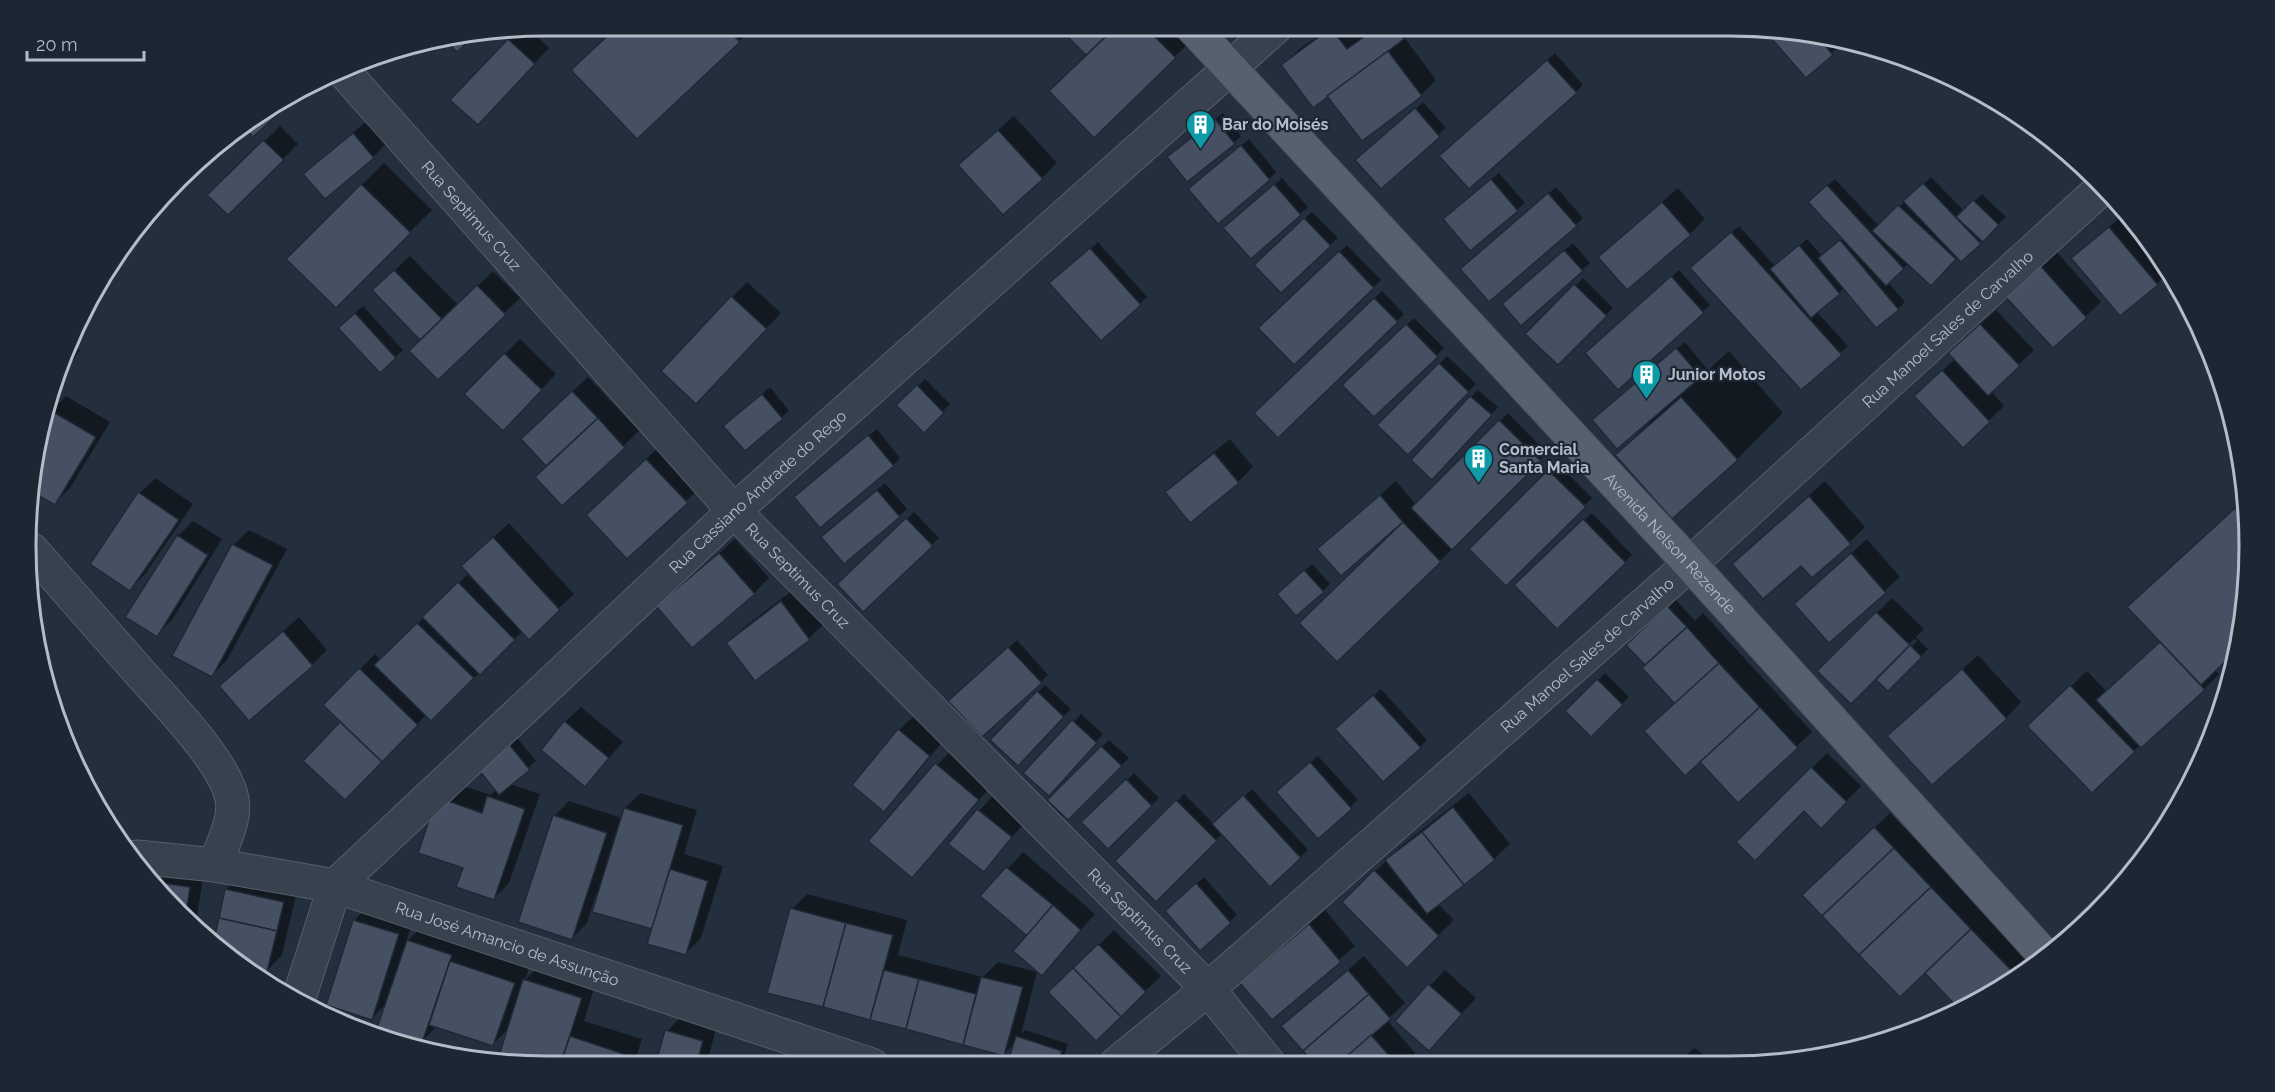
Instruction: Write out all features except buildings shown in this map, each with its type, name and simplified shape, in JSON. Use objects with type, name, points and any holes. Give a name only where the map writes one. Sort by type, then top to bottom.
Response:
[{"type":"main road","name":"Avenida Nelson Rezende","points":[[1200,36],[1689,564],[2040,950]]},
{"type":"street","name":"Rua Cassiano Andrade do Rego","points":[[301,993],[335,886],[734,511],[1266,36]]},
{"type":"street","name":"Rua Septimus Cruz","points":[[348,76],[734,511],[1208,989],[1262,1056]]},
{"type":"street","name":"Rua Manoel Sales de Carvalho","points":[[1126,1056],[1208,989],[1689,564],[2097,193]]},
{"type":"street","points":[[36,555],[193,734],[228,783],[233,806],[215,865]]},
{"type":"street","name":"Rua José Amancio de Assunção","points":[[141,857],[215,865],[335,886],[845,1056]]},
{"type":"place","name":"Bar do Moisés","points":[[1201,150]]},
{"type":"place","name":"Junior Motos","points":[[1647,400]]},
{"type":"place","name":"Comercial Santa Maria","points":[[1478,484]]}]
